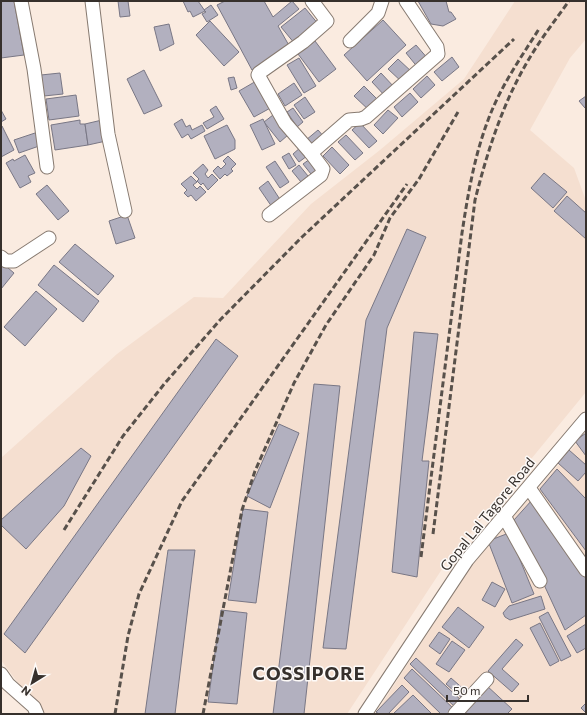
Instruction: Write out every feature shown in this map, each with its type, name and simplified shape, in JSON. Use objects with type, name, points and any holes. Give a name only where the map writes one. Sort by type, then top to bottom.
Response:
[{"type":"street","points":[[21,1],[34,68],[47,167]]},
{"type":"street","points":[[92,1],[108,134],[125,211]]},
{"type":"street","points":[[269,215],[321,175],[323,169],[285,122],[258,75],[303,42],[327,21],[312,1]]},
{"type":"street","points":[[350,41],[378,13],[382,1]]},
{"type":"street","points":[[311,153],[349,120],[362,119],[366,117],[438,54],[437,47],[406,1]]},
{"type":"street","points":[[1,257],[6,261],[14,262],[49,238]]},
{"type":"street","name":"Gopal Lal Tagore Road","points":[[365,714],[467,560],[586,419]]},
{"type":"street","points":[[529,488],[586,570]]},
{"type":"street","points":[[504,516],[540,581]]},
{"type":"street","points":[[4,678],[34,707],[37,714]]},
{"type":"street","points":[[455,714],[488,679]]},
{"type":"shaded area","points":[[515,1],[586,1],[586,39],[570,58],[530,130],[574,168],[586,201],[586,392],[446,563],[347,714],[41,714],[1,660],[1,458],[117,354],[194,297],[223,298],[311,204],[380,150],[464,79]]},
{"type":"shaded area","points":[[586,433],[586,714],[377,714],[376,713],[472,565]]},
{"type":"building","points":[[1,1],[14,1],[24,55],[1,58]]},
{"type":"building","points":[[118,1],[128,1],[130,16],[120,17]]},
{"type":"building","points":[[183,1],[198,1],[205,11],[193,17],[190,11],[188,12]]},
{"type":"building","points":[[225,1],[264,1],[273,17],[292,1],[299,9],[278,26],[291,49],[252,70],[217,5]]},
{"type":"building","points":[[418,1],[446,1],[449,12],[451,12],[456,19],[443,26],[431,24]]},
{"type":"building","points":[[211,5],[218,15],[207,22],[202,14],[206,12],[204,10]]},
{"type":"building","points":[[305,8],[319,25],[295,44],[281,27]]},
{"type":"building","points":[[383,20],[406,45],[367,81],[344,55]]},
{"type":"building","points":[[210,21],[239,52],[224,66],[196,35]]},
{"type":"building","points":[[169,24],[174,44],[160,51],[154,27]]},
{"type":"building","points":[[315,41],[336,69],[319,82],[298,54]]},
{"type":"building","points":[[416,45],[429,60],[419,69],[406,53]]},
{"type":"building","points":[[452,57],[459,67],[442,81],[434,72]]},
{"type":"building","points":[[299,58],[316,86],[304,93],[287,65]]},
{"type":"building","points":[[398,59],[413,73],[403,83],[388,69]]},
{"type":"building","points":[[144,70],[162,106],[144,114],[127,79]]},
{"type":"building","points":[[60,73],[63,94],[44,96],[41,75]]},
{"type":"building","points":[[381,73],[395,88],[386,97],[372,82]]},
{"type":"building","points":[[427,76],[435,85],[421,98],[413,89]]},
{"type":"building","points":[[234,77],[237,88],[231,90],[228,78]]},
{"type":"building","points":[[258,80],[274,106],[254,117],[239,91]]},
{"type":"building","points":[[294,83],[302,95],[285,106],[278,94]]},
{"type":"building","points":[[364,86],[380,102],[371,112],[354,96]]},
{"type":"building","points":[[410,93],[418,102],[402,117],[394,107]]},
{"type":"building","points":[[76,95],[79,116],[49,120],[46,99]]},
{"type":"building","points":[[586,96],[586,108],[585,108],[579,101]]},
{"type":"building","points":[[305,97],[315,112],[304,119],[294,105]]},
{"type":"building","points":[[216,106],[224,119],[207,129],[203,123],[214,117],[210,110]]},
{"type":"building","points":[[293,108],[303,122],[297,127],[287,112]]},
{"type":"building","points":[[1,110],[6,119],[1,122]]},
{"type":"building","points":[[388,110],[398,118],[383,134],[374,125]]},
{"type":"building","points":[[273,115],[288,135],[280,142],[264,122]]},
{"type":"building","points":[[182,119],[186,127],[190,125],[192,130],[202,125],[205,131],[191,139],[188,134],[182,138],[174,124]]},
{"type":"building","points":[[263,119],[275,144],[262,150],[250,125]]},
{"type":"building","points":[[80,120],[80,124],[85,124],[88,145],[55,150],[51,125]]},
{"type":"building","points":[[102,120],[106,141],[88,145],[85,124]]},
{"type":"building","points":[[360,123],[377,141],[369,148],[352,130]]},
{"type":"building","points":[[227,125],[235,140],[235,149],[215,159],[204,136]]},
{"type":"building","points":[[2,126],[14,150],[1,157],[1,127]]},
{"type":"building","points":[[318,130],[325,138],[313,148],[306,140]]},
{"type":"building","points":[[38,132],[42,145],[19,153],[14,140]]},
{"type":"building","points":[[346,135],[363,153],[355,160],[338,142]]},
{"type":"building","points":[[301,147],[307,156],[299,162],[293,154]]},
{"type":"building","points":[[332,147],[349,165],[340,174],[323,156]]},
{"type":"building","points":[[289,153],[296,165],[289,169],[282,157]]},
{"type":"building","points":[[25,155],[35,173],[28,176],[31,182],[20,188],[6,163],[13,159],[14,161]]},
{"type":"building","points":[[228,156],[236,164],[231,169],[233,171],[227,176],[225,174],[220,179],[213,171],[218,166],[221,169],[226,164],[223,161]]},
{"type":"building","points":[[310,159],[318,169],[311,174],[303,164]]},
{"type":"building","points":[[275,161],[289,182],[280,188],[266,167]]},
{"type":"building","points":[[203,164],[208,170],[205,174],[208,178],[212,174],[218,180],[208,190],[203,183],[201,185],[197,181],[199,179],[193,173]]},
{"type":"building","points":[[299,165],[308,176],[301,182],[292,171]]},
{"type":"building","points":[[544,173],[567,192],[553,208],[531,188]]},
{"type":"building","points":[[191,176],[197,182],[193,185],[197,189],[200,186],[206,192],[196,201],[191,195],[188,197],[184,193],[187,190],[181,184]]},
{"type":"building","points":[[268,181],[281,201],[272,207],[259,188]]},
{"type":"building","points":[[47,185],[69,211],[58,220],[36,194]]},
{"type":"building","points":[[567,196],[586,213],[586,239],[554,211]]},
{"type":"building","points":[[127,215],[135,238],[116,244],[109,221]]},
{"type":"building","points":[[407,229],[426,237],[387,328],[346,649],[323,648],[366,320]]},
{"type":"building","points":[[75,244],[114,276],[98,295],[59,262]]},
{"type":"building","points":[[1,262],[14,273],[1,289]]},
{"type":"building","points":[[54,265],[99,301],[83,322],[38,285]]},
{"type":"building","points":[[36,291],[57,309],[25,346],[4,327]]},
{"type":"building","points":[[414,332],[438,334],[422,461],[429,461],[417,577],[392,572]]},
{"type":"building","points":[[216,339],[238,356],[25,653],[4,634]]},
{"type":"building","points":[[314,384],[340,386],[304,714],[273,714]]},
{"type":"building","points":[[279,424],[299,433],[270,508],[247,496]]},
{"type":"building","points":[[586,433],[586,456],[575,441]]},
{"type":"building","points":[[81,448],[91,456],[64,506],[26,549],[1,525],[1,520]]},
{"type":"building","points":[[569,450],[586,465],[586,472],[578,481],[558,463]]},
{"type":"building","points":[[557,469],[586,499],[586,551],[540,489]]},
{"type":"building","points":[[532,500],[586,576],[586,615],[565,630],[514,520]]},
{"type":"building","points":[[243,509],[268,512],[256,603],[228,600]]},
{"type":"building","points":[[509,533],[534,594],[512,603],[488,541]]},
{"type":"building","points":[[168,550],[195,550],[175,714],[145,714]]},
{"type":"building","points":[[492,582],[505,589],[495,607],[482,600]]},
{"type":"building","points":[[541,596],[545,609],[510,620],[505,617],[503,613],[509,606]]},
{"type":"building","points":[[458,607],[484,627],[469,648],[442,627]]},
{"type":"building","points":[[221,610],[247,613],[237,704],[208,702]]},
{"type":"building","points":[[548,612],[571,656],[561,661],[539,617]]},
{"type":"building","points":[[540,623],[559,661],[550,666],[530,628]]},
{"type":"building","points":[[586,624],[586,648],[577,653],[567,636]]},
{"type":"building","points":[[439,632],[450,639],[440,654],[429,646]]},
{"type":"building","points":[[516,639],[523,645],[502,669],[519,684],[512,692],[488,671]]},
{"type":"building","points":[[452,641],[465,650],[449,672],[436,664]]},
{"type":"building","points":[[416,658],[463,702],[457,709],[410,664]]},
{"type":"building","points":[[412,669],[455,710],[451,714],[441,714],[404,678]]},
{"type":"building","points":[[451,678],[467,692],[462,698],[446,684]]},
{"type":"building","points":[[402,685],[409,692],[388,714],[379,714],[376,712]]},
{"type":"building","points":[[486,685],[512,709],[507,714],[459,714]]},
{"type":"building","points":[[413,695],[432,714],[393,714]]},
{"type":"building","points":[[586,703],[586,713],[581,708]]},
{"type":"railway","points":[[433,534],[475,200],[491,143],[513,89],[536,47],[569,1]]},
{"type":"railway","points":[[421,557],[462,233],[475,164],[484,130],[498,97],[539,29]]},
{"type":"railway","points":[[64,530],[123,436],[165,383],[220,320],[302,237],[514,39]]},
{"type":"railway","points":[[203,714],[242,510],[255,471],[294,383],[326,325],[374,255],[390,218],[419,179],[458,112]]},
{"type":"railway","points":[[115,714],[128,636],[139,594],[182,501],[407,184]]},
{"type":"district","name":"COSSIPORE","points":[[309,673]]}]
